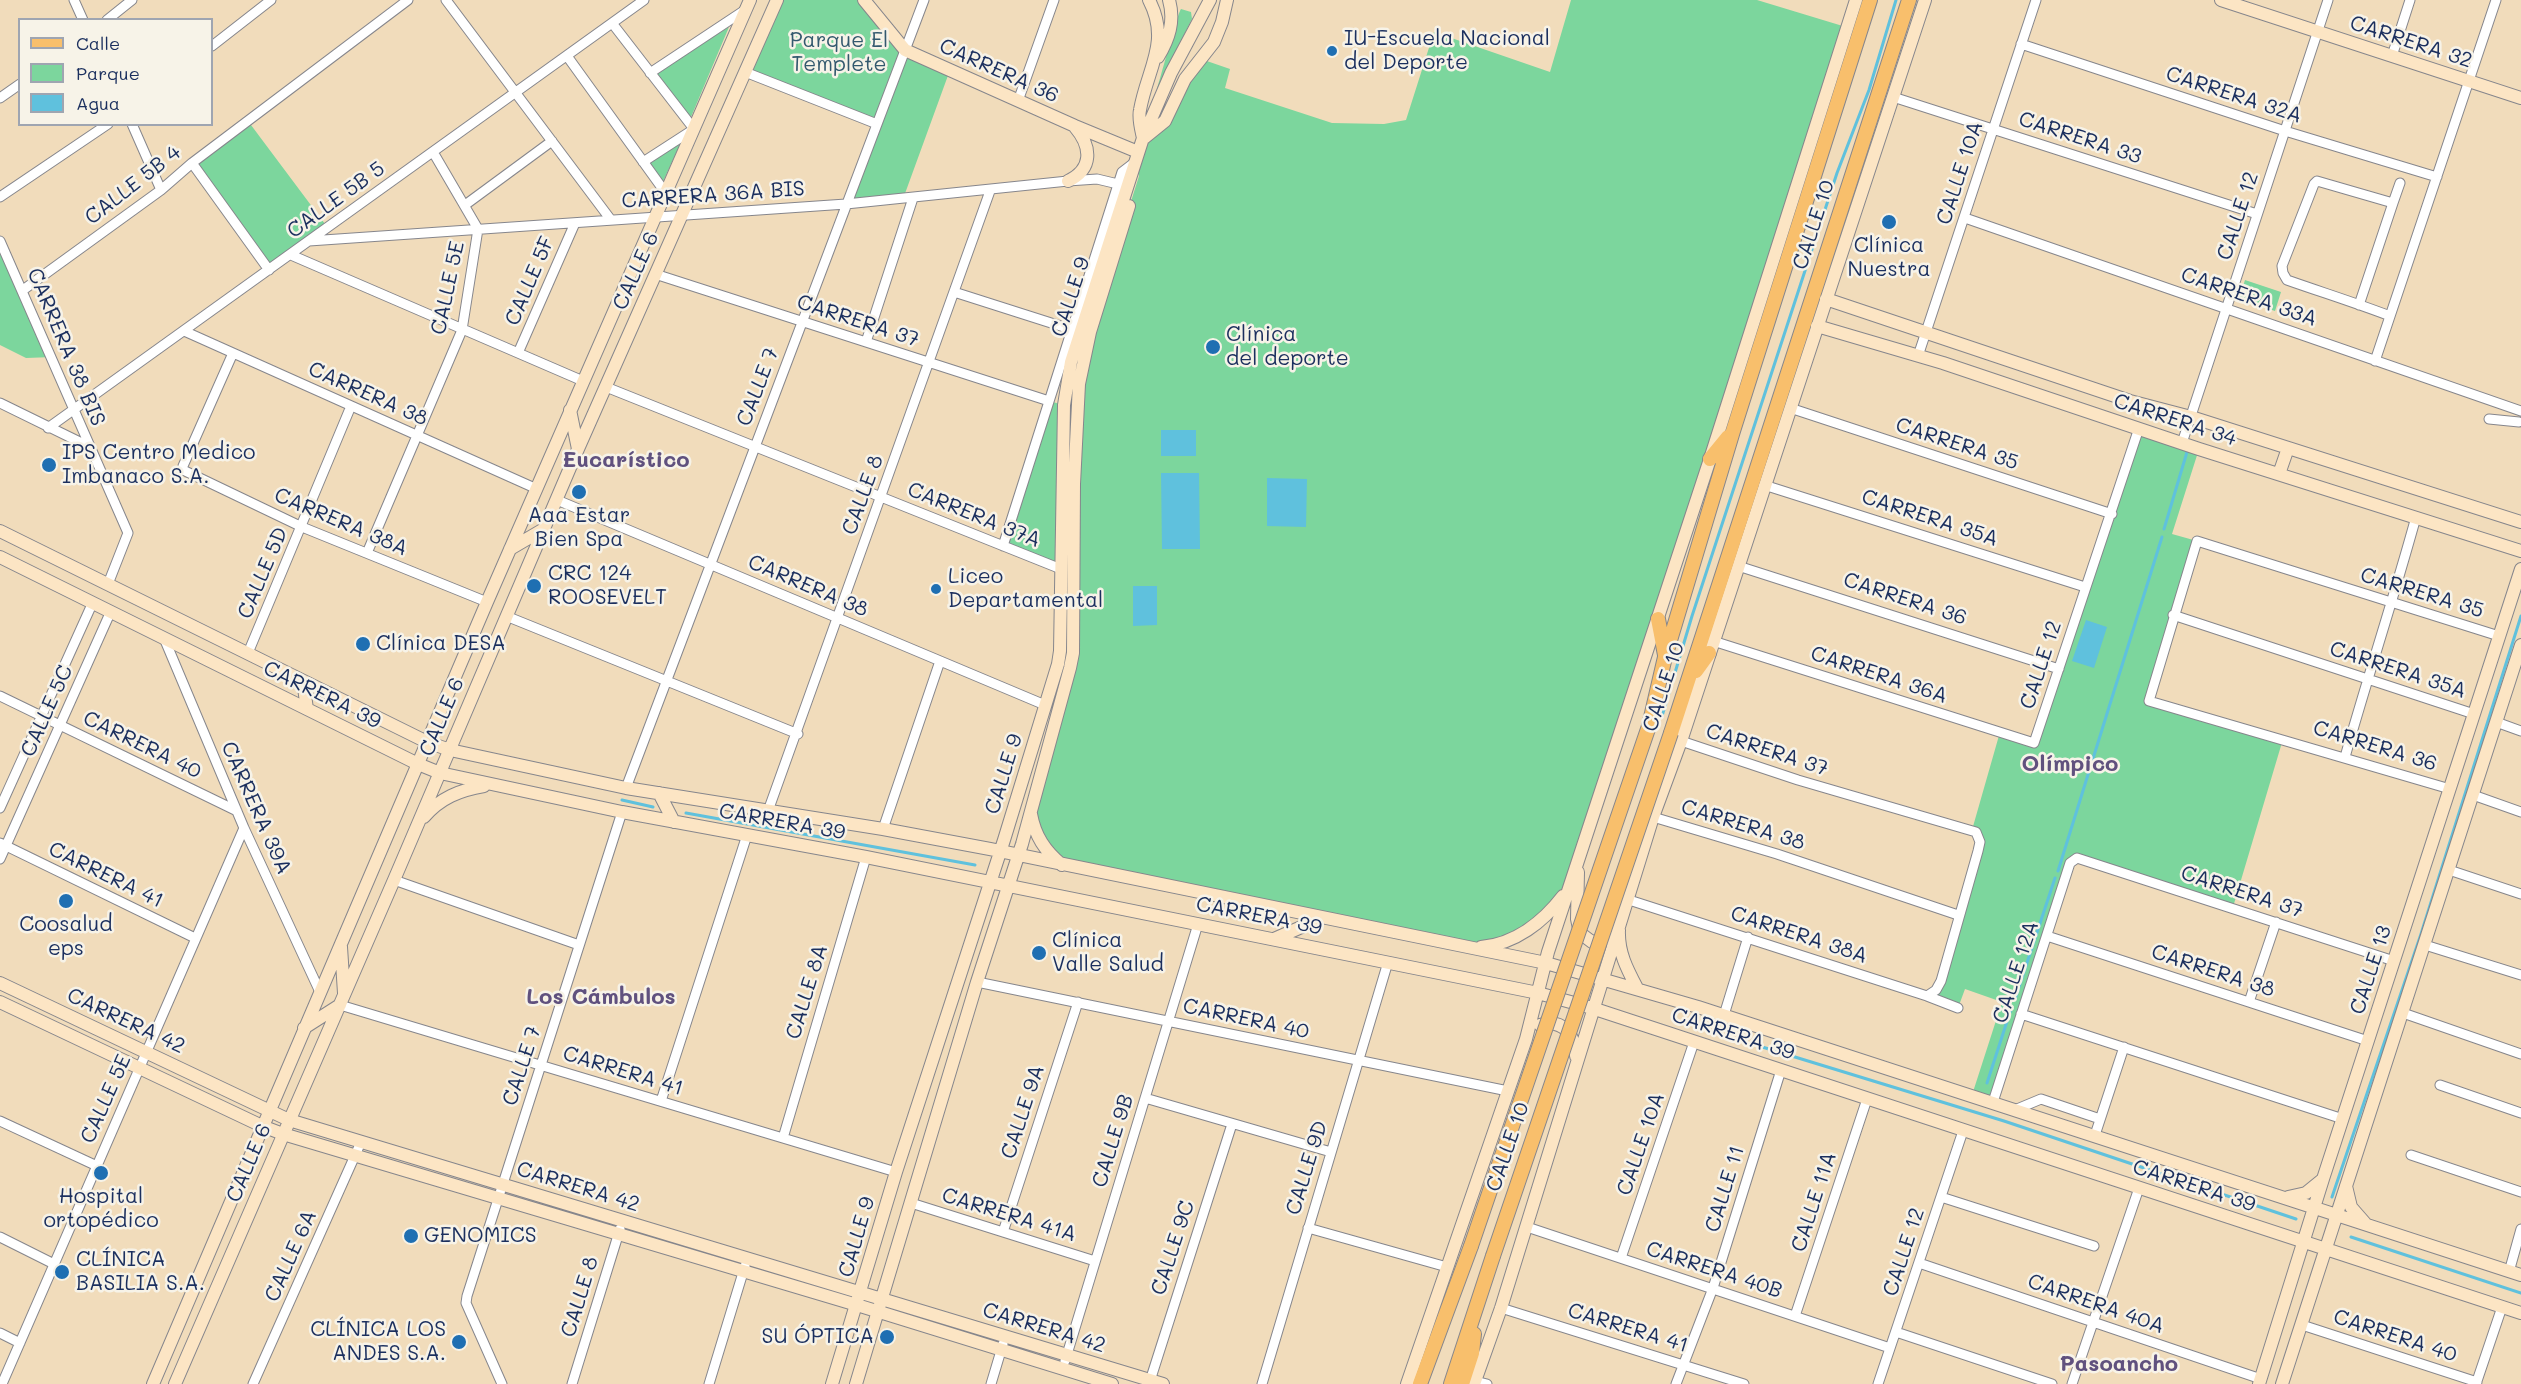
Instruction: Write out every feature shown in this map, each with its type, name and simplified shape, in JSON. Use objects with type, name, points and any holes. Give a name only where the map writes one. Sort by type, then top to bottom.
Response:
[{"type":"main road","name":"CALLE 6","points":[[175,1384],[578,449],[777,0]]},
{"type":"main road","name":"CARRERA 36","points":[[864,0],[904,50],[1075,126],[1137,157]]},
{"type":"main road","points":[[1149,0],[1158,24],[1159,39],[1155,63],[1139,111],[1143,138],[1165,121],[1185,79],[1214,42],[1227,0]]},
{"type":"main road","points":[[1155,63],[1169,40],[1172,15],[1169,0]]},
{"type":"main road","name":"CALLE 9","points":[[832,1384],[896,1173],[1000,852],[1060,651],[1064,405],[1071,362],[1143,138],[1171,73],[1210,0]]},
{"type":"main road","name":"CALLE 10","points":[[1420,1384],[1448,1267],[1526,1039],[1546,963],[1573,876],[1710,459],[1856,0]]},
{"type":"main road","name":"CALLE 10","points":[[1407,1384],[1471,1246],[1649,726],[1665,657],[1733,431],[1870,0]]},
{"type":"main road","name":"CALLE 10","points":[[1474,1383],[1502,1308],[1601,978],[1653,817],[1676,737],[1689,680],[1909,0]]},
{"type":"main road","name":"CALLE 10","points":[[1451,1384],[1493,1256],[1676,737],[1685,726],[1925,0]]},
{"type":"main road","name":"CARRERA 32","points":[[2221,0],[2521,98]]},
{"type":"main road","name":"CALLE 6","points":[[153,1384],[268,1110],[487,602],[749,5]]},
{"type":"main road","points":[[1850,60],[1841,44],[1858,35]]},
{"type":"main road","points":[[1068,181],[1082,173],[1088,159],[1087,143],[1075,126]]},
{"type":"main road","name":"CALLE 9","points":[[856,1384],[977,982],[1018,856],[1073,653],[1077,402],[1089,332],[1139,176],[1137,157]]},
{"type":"main road","name":"CARRERA 34","points":[[1826,299],[2130,401],[2190,417],[2521,522]]},
{"type":"main road","name":"CARRERA 34","points":[[1817,326],[1918,356],[2521,551]]},
{"type":"main road","points":[[570,410],[578,449]]},
{"type":"main road","points":[[1710,459],[1733,431]]},
{"type":"main road","points":[[2279,474],[2288,448]]},
{"type":"main road","points":[[1063,462],[1075,451]]},
{"type":"main road","points":[[510,549],[544,529]]},
{"type":"main road","name":"CARRERA 39","points":[[0,531],[427,742],[450,750],[626,788],[883,829],[1546,963],[1724,1015],[2284,1197],[2335,1220],[2367,1225],[2515,1273]]},
{"type":"main road","name":"CARRERA 39","points":[[0,556],[418,764],[440,772],[622,812],[990,881],[1538,993],[1592,1008],[2139,1188],[2306,1239],[2521,1313]]},
{"type":"main road","name":"CALLE 13","points":[[2260,1382],[2323,1179],[2521,569]]},
{"type":"main road","points":[[1658,619],[1665,657]]},
{"type":"main road","name":"CALLE 13","points":[[2282,1384],[2521,645]]},
{"type":"main road","points":[[1689,680],[1711,647]]},
{"type":"main road","points":[[303,681],[307,709]]},
{"type":"main road","points":[[1684,697],[1685,726]]},
{"type":"main road","points":[[417,826],[437,804],[449,796],[476,787],[503,787]]},
{"type":"main road","points":[[659,793],[674,822]]},
{"type":"main road","points":[[1030,809],[1033,825],[1040,841],[1063,865]]},
{"type":"main road","points":[[1579,858],[1577,919],[1580,933],[1586,940],[1597,942],[1608,938],[1616,931]]},
{"type":"main road","points":[[1469,948],[1492,946],[1527,931],[1554,907],[1573,876]]},
{"type":"main road","points":[[1621,917],[1619,934],[1621,951],[1626,968],[1637,988]]},
{"type":"main road","points":[[1273,939],[1322,918]]},
{"type":"main road","points":[[304,1028],[342,999],[340,943]]},
{"type":"main road","points":[[1567,969],[1584,979],[1590,988],[1592,1008]]},
{"type":"main road","name":"CARRERA 42","points":[[0,983],[289,1120],[1067,1355],[1124,1378],[1163,1384]]},
{"type":"main road","name":"CARRERA 42","points":[[0,1002],[283,1134],[619,1233],[1112,1384]]},
{"type":"main road","points":[[1526,1039],[1538,1026],[1547,1023],[1557,1024],[1566,1028],[1573,1036],[1576,1060]]},
{"type":"main road","points":[[2284,1197],[2306,1193],[2323,1179]]},
{"type":"main road","points":[[2346,1185],[2351,1207],[2367,1225]]},
{"type":"main road","points":[[1474,1383],[1472,1353],[1476,1310]]},
{"type":"street","points":[[74,0],[82,18]]},
{"type":"street","points":[[110,18],[132,0]]},
{"type":"street","points":[[213,45],[271,0]]},
{"type":"street","name":"CALLE 5B 4","points":[[23,290],[161,190],[192,163],[408,0]]},
{"type":"street","points":[[447,0],[611,220]]},
{"type":"street","name":"CALLE 5B 5","points":[[48,428],[644,0]]},
{"type":"street","name":"CALLE 7","points":[[626,788],[924,0]]},
{"type":"street","points":[[1018,101],[1054,0]]},
{"type":"street","name":"CALLE 10A","points":[[1918,356],[1924,332],[1965,218],[2036,0]]},
{"type":"street","name":"CALLE 12","points":[[2182,443],[2328,0]]},
{"type":"street","points":[[2392,56],[2410,0]]},
{"type":"street","points":[[2375,361],[2496,0]]},
{"type":"street","points":[[650,73],[749,5]]},
{"type":"street","points":[[612,23],[694,129],[643,162]]},
{"type":"street","name":"CARRERA 32A","points":[[2021,44],[2285,131],[2437,177]]},
{"type":"street","points":[[567,56],[665,192]]},
{"type":"street","points":[[745,72],[877,124]]},
{"type":"street","points":[[0,98],[18,85]]},
{"type":"street","name":"CARRERA 33","points":[[1893,97],[2257,214]]},
{"type":"street","points":[[0,197],[105,126]]},
{"type":"street","points":[[133,126],[161,190]]},
{"type":"street","points":[[465,205],[552,141]]},
{"type":"street","points":[[434,152],[478,229]]},
{"type":"street","name":"CALLE 9","points":[[1003,546],[1070,329],[1122,172],[1137,157]]},
{"type":"street","points":[[192,163],[269,270]]},
{"type":"street","name":"CARRERA 36A BIS","points":[[309,241],[846,204],[990,191],[1068,181],[1097,180],[1118,184]]},
{"type":"street","points":[[2390,316],[2287,280],[2282,266],[2317,181],[2393,203]]},
{"type":"street","points":[[2359,305],[2400,183]]},
{"type":"street","name":"CALLE 8","points":[[768,811],[798,734],[990,191]]},
{"type":"street","points":[[866,342],[913,198]]},
{"type":"street","name":"CARRERA 33A","points":[[1965,218],[2375,361],[2520,418]]},
{"type":"street","name":"CALLE 5F","points":[[518,353],[575,223]]},
{"type":"street","name":"CALLE 5E","points":[[367,553],[462,330],[478,229]]},
{"type":"street","name":"CARRERA 38 BIS","points":[[0,241],[128,533],[108,584]]},
{"type":"street","points":[[291,255],[583,381]]},
{"type":"street","name":"CARRERA 37","points":[[656,274],[1049,402]]},
{"type":"street","points":[[954,292],[1070,329]]},
{"type":"street","name":"CARRERA 38","points":[[184,331],[537,489]]},
{"type":"street","name":"CARRERA 38A","points":[[233,353],[201,423],[183,470],[302,527],[487,602]]},
{"type":"street","name":"CARRERA 37A","points":[[606,387],[1061,569]]},
{"type":"street","points":[[0,403],[90,447]]},
{"type":"street","name":"CALLE 5D","points":[[248,653],[351,406]]},
{"type":"street","name":"CARRERA 35","points":[[1790,408],[2112,514]]},
{"type":"street","points":[[2489,419],[2520,418]]},
{"type":"street","name":"CALLE 12","points":[[2034,743],[2139,428]]},
{"type":"street","name":"CARRERA 35A","points":[[1764,484],[2085,587]]},
{"type":"street","name":"CARRERA 38","points":[[556,500],[1045,705]]},
{"type":"street","points":[[2345,757],[2367,679],[2393,603],[2416,517]]},
{"type":"street","name":"CARRERA 35","points":[[2173,615],[2197,541],[2499,636]]},
{"type":"street","name":"CARRERA 36","points":[[1738,566],[2059,669]]},
{"type":"street","name":"CALLE 5C","points":[[0,808],[93,602]]},
{"type":"street","name":"CALLE 5C","points":[[0,859],[3,845],[111,611]]},
{"type":"street","name":"CARRERA 35A","points":[[2173,615],[2474,714]]},
{"type":"street","name":"CARRERA 36","points":[[2173,615],[2149,701],[2450,789]]},
{"type":"street","points":[[506,616],[798,734]]},
{"type":"street","name":"CARRERA 39A","points":[[163,637],[243,828],[320,992]]},
{"type":"street","name":"CARRERA 36A","points":[[1711,647],[2034,743]]},
{"type":"street","points":[[883,829],[940,661]]},
{"type":"street","name":"CARRERA 40","points":[[0,696],[237,811]]},
{"type":"street","points":[[2496,722],[2521,731]]},
{"type":"street","name":"CARRERA 37","points":[[1676,737],[1798,780],[1972,830],[1979,837],[1978,851],[1958,915]]},
{"type":"street","points":[[2473,795],[2521,812]]},
{"type":"street","name":"CALLE 7","points":[[502,1384],[466,1303],[467,1296],[622,812]]},
{"type":"street","name":"CARRERA 38","points":[[1653,817],[1777,854],[1958,915]]},
{"type":"street","name":"CALLE 5E","points":[[2,1384],[243,828]]},
{"type":"street","points":[[661,1101],[747,835]]},
{"type":"street","name":"CARRERA 41","points":[[3,845],[195,938]]},
{"type":"street","name":"CALLE 8A","points":[[783,1138],[866,857]]},
{"type":"street","name":"CARRERA 37","points":[[2077,858],[2394,961]]},
{"type":"street","name":"CALLE 12A","points":[[1993,1102],[2070,863],[2077,858]]},
{"type":"street","points":[[2449,870],[2521,894]]},
{"type":"street","points":[[394,880],[579,945]]},
{"type":"street","name":"CARRERA 38A","points":[[1626,899],[1928,996],[1958,1008]]},
{"type":"street","points":[[1928,996],[1936,990],[1941,981],[1958,915]]},
{"type":"street","points":[[2249,1002],[2276,922]]},
{"type":"street","name":"CALLE 9B","points":[[1062,1369],[1198,924]]},
{"type":"street","name":"CARRERA 38","points":[[2047,936],[2368,1041]]},
{"type":"street","points":[[1724,1015],[1748,937]]},
{"type":"street","points":[[2425,945],[2521,975]]},
{"type":"street","name":"CALLE 9D","points":[[1262,1384],[1388,962]]},
{"type":"street","name":"CARRERA 40","points":[[977,982],[1508,1091]]},
{"type":"street","name":"CARRERA 41","points":[[342,999],[541,1065],[896,1173]]},
{"type":"street","name":"CALLE 9A","points":[[1003,1232],[1078,1002]]},
{"type":"street","points":[[2403,1013],[2521,1054]]},
{"type":"street","points":[[2021,1014],[2343,1119]]},
{"type":"street","name":"CALLE 10A","points":[[1621,1258],[1694,1042]]},
{"type":"street","points":[[2095,1135],[2124,1047]]},
{"type":"street","name":"CALLE 11","points":[[1676,1384],[1713,1288],[1781,1070]]},
{"type":"street","points":[[2440,1085],[2521,1113]]},
{"type":"street","points":[[1145,1098],[1331,1152]]},
{"type":"street","name":"CALLE 11A","points":[[1795,1316],[1867,1099]]},
{"type":"street","points":[[2017,1109],[2042,1099],[2100,1119]]},
{"type":"street","points":[[0,1121],[97,1166]]},
{"type":"street","name":"CALLE 9C","points":[[1150,1382],[1232,1124]]},
{"type":"street","name":"CALLE 12","points":[[1878,1384],[1963,1131]]},
{"type":"street","name":"CALLE 6A","points":[[254,1384],[361,1142]]},
{"type":"street","points":[[2411,1155],[2521,1192]]},
{"type":"street","points":[[2072,1384],[2139,1188]]},
{"type":"street","points":[[1941,1197],[2094,1246]]},
{"type":"street","name":"CARRERA 41A","points":[[911,1203],[1095,1261]]},
{"type":"street","name":"CALLE 8","points":[[572,1384],[623,1221]]},
{"type":"street","name":"CARRERA 40B","points":[[1527,1227],[1890,1348]]},
{"type":"street","points":[[1308,1228],[1448,1267]]},
{"type":"street","points":[[2515,1273],[2521,1229]]},
{"type":"street","points":[[0,1238],[54,1264]]},
{"type":"street","points":[[709,1384],[748,1258]]},
{"type":"street","name":"CARRERA 40A","points":[[1919,1263],[2260,1382]]},
{"type":"street","points":[[2476,1383],[2502,1306]]},
{"type":"street","name":"CARRERA 41","points":[[1502,1308],[1744,1384]]},
{"type":"street","name":"CARRERA 40","points":[[2302,1325],[2476,1383]]},
{"type":"street","points":[[1896,1332],[2052,1384]]},
{"type":"street","points":[[0,1333],[20,1343]]},
{"type":"street","points":[[992,1384],[1005,1336]]},
{"type":"green space","name":"Parque El Templete","points":[[777,0],[864,0],[904,50],[950,70],[903,199],[846,204],[877,124],[745,72]]},
{"type":"green space","points":[[1571,0],[1757,0],[1846,27],[1573,876],[1554,907],[1492,946],[1063,865],[1033,825],[1066,679],[1074,484],[1090,332],[1139,176],[1135,162],[1143,138],[1165,121],[1201,59],[1230,69],[1225,88],[1332,123],[1384,124],[1406,120],[1434,32],[1550,72]]},
{"type":"green space","points":[[1181,9],[1191,12],[1192,19],[1157,89],[1177,21]]},
{"type":"green space","points":[[729,27],[691,117],[652,74]]},
{"type":"green space","points":[[248,121],[328,228],[269,270],[192,163]]},
{"type":"green space","points":[[682,140],[661,186],[645,162]]},
{"type":"green space","points":[[0,241],[53,357],[26,358],[0,345]]},
{"type":"green space","points":[[2245,280],[2281,292],[2275,311],[2239,299]]},
{"type":"green space","points":[[1049,401],[1064,405],[1061,569],[1003,546]]},
{"type":"green space","points":[[2139,428],[2199,449],[2172,534],[2197,541],[2149,701],[2283,739],[2233,907],[2073,859],[1993,1102],[1972,1095],[2002,1002],[1965,989],[1958,1008],[1927,996],[1936,990],[1978,851],[1972,830],[2000,732],[2033,743]]},
{"type":"water","points":[[1161,430],[1196,430],[1196,456],[1161,456]]},
{"type":"water","points":[[1161,473],[1199,473],[1200,549],[1162,549]]},
{"type":"water","points":[[1267,478],[1307,479],[1306,527],[1267,526]]},
{"type":"water","points":[[1133,586],[1157,586],[1157,625],[1133,626]]},
{"type":"water","points":[[2086,620],[2107,627],[2094,668],[2072,661]]},
{"type":"waterway","points":[[1662,716],[1692,616],[1837,173],[1869,90],[1896,0]]},
{"type":"waterway","points":[[2164,529],[2187,452]]},
{"type":"waterway","points":[[2058,871],[2162,537]]},
{"type":"waterway","points":[[2332,1197],[2421,934],[2521,616]]},
{"type":"waterway","points":[[622,800],[653,807]]},
{"type":"waterway","points":[[686,813],[975,865]]},
{"type":"waterway","points":[[2015,999],[2055,878]]},
{"type":"waterway","points":[[1987,1083],[2011,1009]]},
{"type":"waterway","points":[[1759,1046],[2004,1121],[2296,1219]]},
{"type":"waterway","points":[[2351,1237],[2521,1293]]},
{"type":"place","name":"IU-Escuela Nacional del Deporte","points":[[1332,51]]},
{"type":"place","name":"Clínica Nuestra","points":[[1889,222]]},
{"type":"place","name":"Clínica del deporte","points":[[1213,347]]},
{"type":"place","name":"IPS Centro Medico Imbanaco S.A.","points":[[49,465]]},
{"type":"place","name":"Aaa Estar Bien Spa","points":[[579,492]]},
{"type":"place","name":"CRC 124 ROOSEVELT","points":[[534,586]]},
{"type":"place","name":"Liceo Departamental","points":[[936,589]]},
{"type":"place","name":"Clínica DESA","points":[[363,644]]},
{"type":"place","name":"Coosalud eps","points":[[66,901]]},
{"type":"place","name":"Clínica Valle Salud","points":[[1039,953]]},
{"type":"place","name":"Hospital ortopédico","points":[[101,1173]]},
{"type":"place","name":"GENOMICS","points":[[411,1236]]},
{"type":"place","name":"CLÍNICA BASILIA S.A.","points":[[62,1272]]},
{"type":"place","name":"SU ÓPTICA","points":[[887,1337]]},
{"type":"place","name":"CLÍNICA LOS ANDES S.A.","points":[[459,1342]]},
{"type":"district","name":"Eucarístico","points":[[626,460]]},
{"type":"district","name":"Olímpico","points":[[2070,764]]},
{"type":"district","name":"Los Cámbulos","points":[[601,997]]},
{"type":"district","name":"Pasoancho","points":[[2119,1364]]}]
